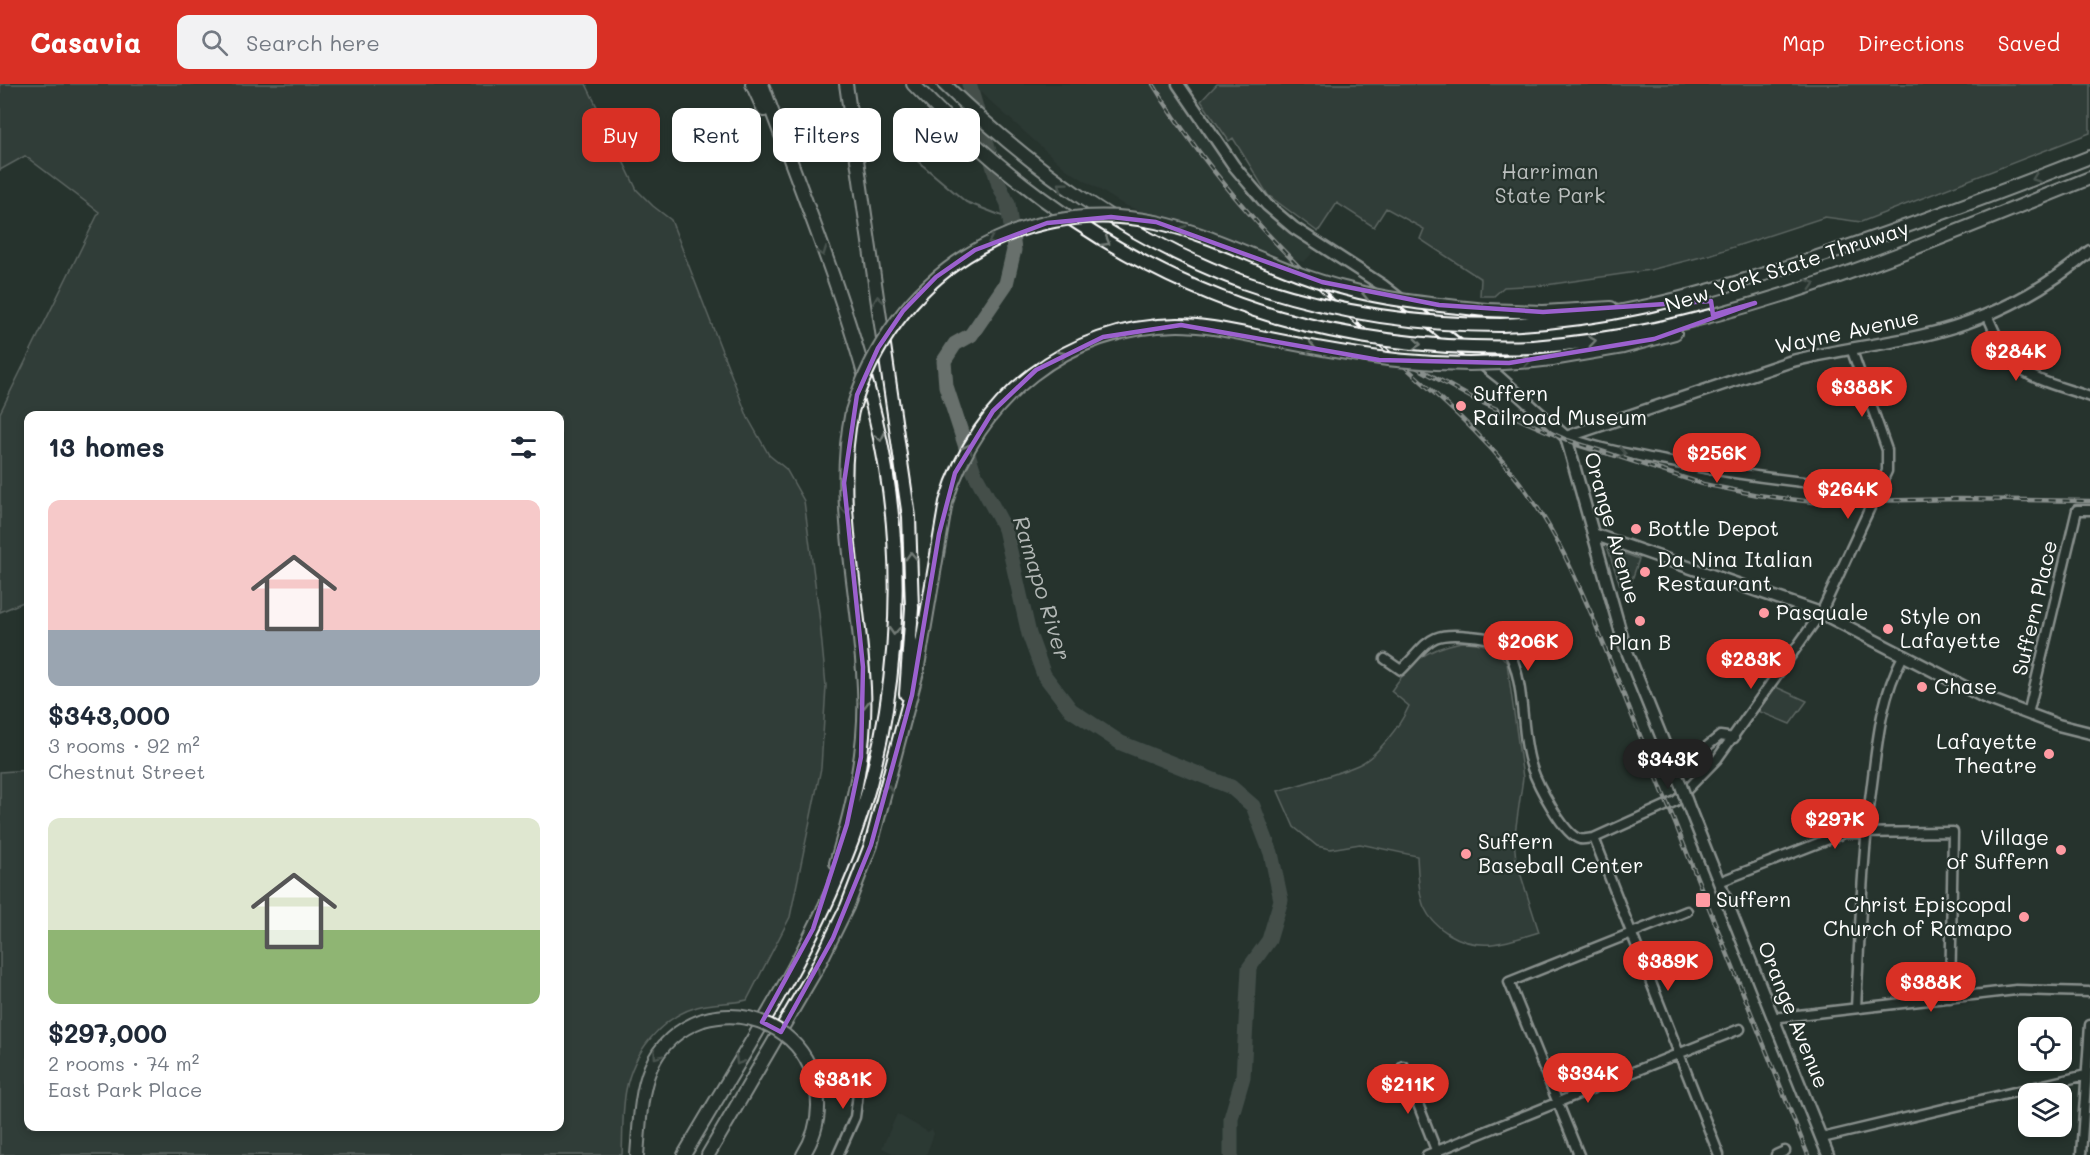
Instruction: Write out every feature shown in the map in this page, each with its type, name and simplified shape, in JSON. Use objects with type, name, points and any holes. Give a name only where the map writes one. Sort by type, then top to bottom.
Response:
[{"type":"highway","points":[[752,84],[802,196]]},
{"type":"highway","points":[[684,1155],[813,929],[853,839],[877,755],[891,667],[895,578],[889,490],[877,422],[856,349],[762,84]]},
{"type":"highway","points":[[846,84],[909,517],[912,608],[905,719]]},
{"type":"highway","name":"New York State Thruway","points":[[913,84],[1023,185],[1086,229],[1153,268],[1215,296],[1277,317],[1334,331],[1401,342],[1468,348],[1533,347],[1642,333],[1755,303],[1895,254],[2090,178]]},
{"type":"highway","name":"New York State Thruway","points":[[944,84],[1033,164],[1071,192],[1126,227],[1184,257],[1243,282],[1302,301],[1360,314],[1425,322],[1501,326],[1561,322],[1663,304],[1747,281],[1888,234],[2090,157]]},
{"type":"highway","points":[[813,929],[847,824],[858,778],[863,734],[863,667],[844,483],[846,445],[852,411],[866,371],[885,336],[913,299],[936,277],[975,250],[1003,236],[1062,220],[1111,217],[1156,222],[1186,231],[1300,276],[1344,289],[1413,302],[1487,310],[1564,311],[1663,304]]},
{"type":"highway","points":[[708,1155],[802,995],[847,906],[871,845],[890,783],[917,672],[946,502],[968,447],[985,422],[1014,388],[1062,354],[1096,339],[1132,330],[1181,325],[1255,336],[1362,358],[1466,365],[1552,359],[1654,339],[1755,303]]},
{"type":"highway","points":[[637,1155],[642,1093],[651,1063],[672,1038],[703,1020],[731,1016],[767,1024],[797,1046],[813,1075],[818,1094],[817,1118],[813,1135],[803,1155]]},
{"type":"main road","name":"Orange Avenue","points":[[1178,84],[1234,166],[1267,205],[1294,228],[1382,285],[1499,377],[1566,437],[1625,645],[1828,1155]]},
{"type":"main road","name":"Wayne Avenue","points":[[1566,437],[1789,362],[1921,336],[1987,315],[2046,285],[2090,251]]},
{"type":"main road","points":[[1593,534],[1821,613],[1984,697],[2088,734]]},
{"type":"street","points":[[1987,315],[2014,365],[2028,374],[2090,397]]},
{"type":"street","points":[[1385,659],[1401,670],[1432,638],[1455,634],[1487,637],[1498,642],[1510,653],[1526,724],[1532,767],[1567,831],[1579,839],[1593,838],[1676,801],[1734,738],[1821,613],[1887,471],[1887,450],[1851,348]]},
{"type":"street","points":[[1566,437],[1600,449],[1737,474],[1797,484],[1878,489]]},
{"type":"street","name":"Suffern Place","points":[[2028,714],[2077,510],[2090,510]]},
{"type":"street","points":[[1856,1008],[1866,833],[1882,705],[1903,656]]},
{"type":"street","points":[[1675,772],[1720,736],[1734,738]]},
{"type":"street","points":[[1719,882],[1844,833],[1953,832],[1950,998]]},
{"type":"street","points":[[1593,838],[1719,1155]]},
{"type":"street","points":[[1579,1155],[1509,982],[1687,911]]},
{"type":"street","points":[[1772,1018],[2016,990],[2090,992]]},
{"type":"street","points":[[2081,1155],[2088,1088],[2086,1076],[2090,1025]]},
{"type":"street","points":[[1427,1155],[1437,1153],[1740,1029]]},
{"type":"street","points":[[1403,1066],[1437,1153]]},
{"type":"street","points":[[838,1155],[855,1117],[861,1070]]},
{"type":"street","points":[[1822,1138],[2086,1076]]},
{"type":"street","points":[[1776,1155],[1785,1151]]},
{"type":"highlighted area","points":[[1111,217],[1156,222],[1322,282],[1439,305],[1543,312],[1711,301],[1713,315],[1755,303],[1654,339],[1509,363],[1379,360],[1181,325],[1103,337],[1036,370],[993,411],[955,473],[939,534],[912,695],[871,845],[833,938],[781,1032],[762,1022],[813,929],[847,824],[861,757],[863,667],[844,483],[857,395],[878,348],[903,311],[936,277],[975,250],[1047,223]]},
{"type":"shaded area","points":[[971,84],[1178,84],[1252,189],[1320,245],[1304,262],[1224,240],[1124,205],[1066,169]]},
{"type":"shaded area","points":[[897,1114],[928,1132],[932,1129],[934,1134],[926,1155],[897,1155],[882,1148]]},
{"type":"green space","points":[[0,84],[586,84],[598,108],[582,108],[582,162],[624,162],[637,190],[671,220],[748,418],[769,455],[786,469],[804,501],[826,686],[821,768],[790,917],[747,1000],[703,1005],[684,1012],[660,1028],[642,1050],[626,1090],[622,1155],[0,1155],[0,772],[24,770],[24,1131],[564,1131],[564,411],[24,411],[24,602],[0,612],[0,413],[99,212],[25,156],[0,170]]},
{"type":"green space","name":"Harriman State Park","points":[[1217,84],[2090,84],[2090,133],[1861,222],[1825,217],[1709,255],[1650,270],[1546,285],[1504,287],[1494,296],[1480,296],[1481,279],[1420,239],[1424,229],[1386,208],[1374,227],[1337,203],[1318,232],[1268,195],[1233,138],[1229,141],[1201,101]]},
{"type":"green space","points":[[1607,547],[1639,559],[1630,586],[1620,585]]},
{"type":"green space","points":[[1461,642],[1487,646],[1507,663],[1523,778],[1514,840],[1516,860],[1539,932],[1494,944],[1460,940],[1445,932],[1431,919],[1424,907],[1421,895],[1417,856],[1360,844],[1330,849],[1317,846],[1294,827],[1278,791],[1348,769],[1373,755],[1400,722],[1409,706],[1391,691],[1399,680],[1413,664],[1428,653]]},
{"type":"green space","points":[[1776,687],[1807,701],[1790,724],[1758,711]]},
{"type":"waterway","name":"Ramapo River","points":[[969,84],[999,185],[1008,204],[1014,250],[1006,284],[971,335],[955,344],[944,361],[946,386],[974,472],[1005,529],[1029,634],[1044,675],[1071,710],[1121,743],[1231,787],[1253,806],[1271,853],[1281,900],[1269,940],[1249,968],[1243,1077],[1231,1118],[1231,1155]]},
{"type":"waterway","points":[[919,162],[966,202],[1010,219]]},
{"type":"railway","points":[[1153,84],[1201,154],[1254,219],[1342,309],[1480,437],[1518,480],[1551,530],[1591,613],[1808,1155]]},
{"type":"railway","points":[[1416,367],[1474,399],[1567,440],[1703,484],[1758,495],[1813,502],[1960,499],[2090,501]]},
{"type":"place","name":"Suffern Railroad Museum","points":[[1461,406]]},
{"type":"place","name":"Bottle Depot","points":[[1636,529]]},
{"type":"place","name":"Da Nina Italian Restaurant","points":[[1645,572]]},
{"type":"place","name":"Pasquale","points":[[1764,613]]},
{"type":"place","name":"Plan B","points":[[1640,621]]},
{"type":"place","name":"Style on Lafayette","points":[[1888,629]]},
{"type":"place","name":"Chase","points":[[1922,687]]},
{"type":"place","name":"Lafayette Theatre","points":[[2049,754]]},
{"type":"place","name":"Village of Suffern","points":[[2061,850]]},
{"type":"place","name":"Suffern Baseball Center","points":[[1466,854]]},
{"type":"place","name":"Suffern","points":[[1703,900]]},
{"type":"place","name":"Christ Episcopal Church of Ramapo","points":[[2024,917]]}]
